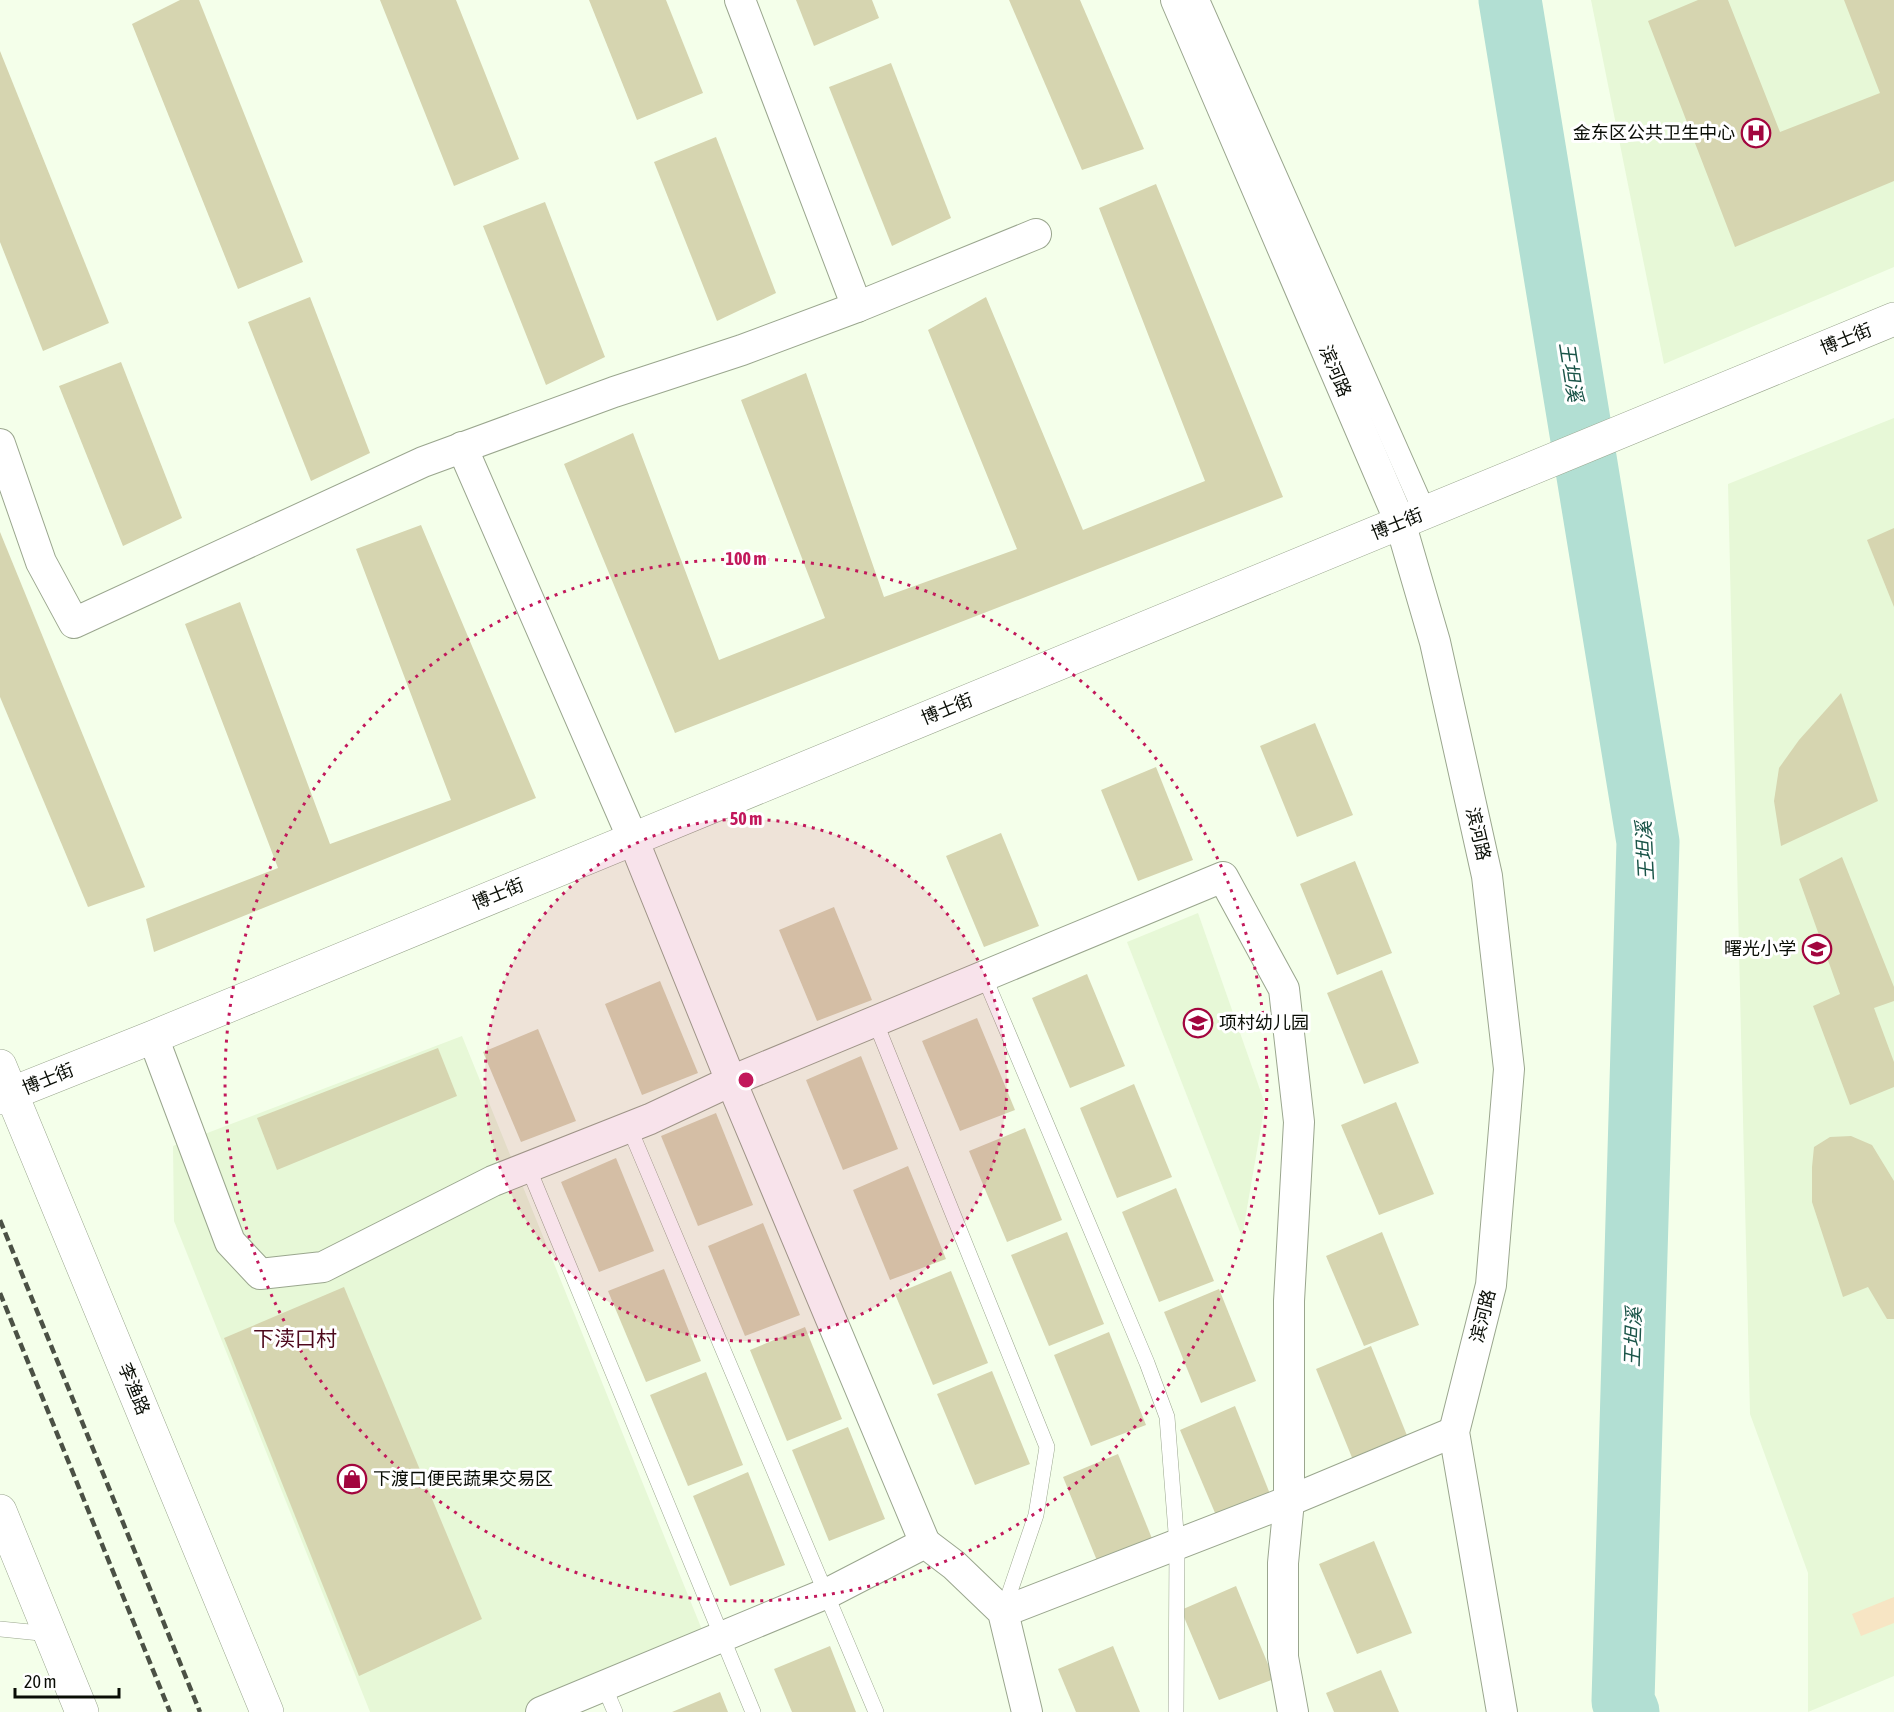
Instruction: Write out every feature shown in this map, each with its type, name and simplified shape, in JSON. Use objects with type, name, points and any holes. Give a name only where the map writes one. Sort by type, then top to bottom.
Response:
[{"type":"street","points":[[740,0],[857,307]]},
{"type":"street","name":"滨河路","points":[[1176,0],[1422,513],[1435,642],[1488,876],[1509,1069],[1491,1285],[1454,1432],[1486,1607],[1502,1712]]},
{"type":"street","points":[[1198,0],[1422,513]]},
{"type":"street","points":[[0,444],[41,562],[74,623],[423,462],[614,392],[742,350],[857,307],[1036,234]]},
{"type":"street","name":"博士街","points":[[4,1086],[153,1036],[1894,319]]},
{"type":"street","points":[[462,447],[633,838],[730,1081],[925,1543],[954,1565],[1003,1612],[1027,1712]]},
{"type":"street","points":[[153,1036],[230,1242],[260,1274],[323,1267],[494,1181],[629,1127],[730,1081],[1223,877],[1284,989],[1299,1122],[1289,1301],[1289,1501],[1283,1563],[1283,1657],[1293,1712]]},
{"type":"street","name":"李渔路","points":[[4,1086],[267,1712]]},
{"type":"street","points":[[1003,1612],[1289,1501],[1454,1432]]},
{"type":"street","points":[[0,1511],[82,1712]]},
{"type":"street","points":[[541,1712],[610,1699],[722,1637],[826,1594],[925,1543]]},
{"type":"lane","points":[[984,976],[1147,1363],[1167,1417],[1177,1545],[1176,1712]]},
{"type":"lane","points":[[875,1021],[1047,1448],[1036,1515],[1003,1612]]},
{"type":"lane","points":[[629,1127],[876,1712]]},
{"type":"lane","points":[[528,1167],[753,1712]]},
{"type":"lane","points":[[0,1629],[50,1634]]},
{"type":"shaded area","name":"金东区公共卫生中心","points":[[1591,0],[1894,0],[1894,267],[1664,364]]},
{"type":"shaded area","name":"曙光小学","points":[[1894,418],[1894,1676],[1808,1712],[1808,1573],[1750,1414],[1728,484]]},
{"type":"shaded area","name":"项村幼儿园","points":[[1198,913],[1265,1104],[1242,1237],[1127,942]]},
{"type":"shaded area","points":[[462,1036],[713,1657],[583,1712],[370,1712],[174,1221],[173,1146]]},
{"type":"shaded area","points":[[1894,1597],[1894,1623],[1861,1636],[1852,1614]]},
{"type":"building","points":[[180,0],[199,0],[303,262],[238,289],[132,24]]},
{"type":"building","points":[[380,0],[456,0],[519,159],[454,186]]},
{"type":"building","points":[[589,0],[666,0],[703,93],[637,120]]},
{"type":"building","points":[[796,0],[872,0],[879,18],[814,46]]},
{"type":"building","points":[[1009,0],[1080,0],[1144,149],[1082,170]]},
{"type":"building","points":[[1698,0],[1728,0],[1780,132],[1880,93],[1844,0],[1894,0],[1894,181],[1735,247],[1648,21]]},
{"type":"building","points":[[0,51],[109,323],[43,351],[0,242]]},
{"type":"building","points":[[891,63],[951,218],[892,246],[829,87]]},
{"type":"building","points":[[716,137],[776,293],[717,321],[654,162]]},
{"type":"building","points":[[1156,184],[1283,497],[675,733],[564,464],[633,433],[719,660],[825,618],[741,400],[806,373],[884,597],[1017,549],[928,330],[986,297],[1083,530],[1205,481],[1099,208]]},
{"type":"building","points":[[545,202],[605,357],[546,385],[483,226]]},
{"type":"building","points":[[310,297],[370,453],[311,481],[248,322]]},
{"type":"building","points":[[121,362],[182,518],[123,546],[59,386]]},
{"type":"building","points":[[421,525],[536,798],[154,952],[146,919],[278,868],[185,624],[240,602],[330,844],[451,800],[356,549]]},
{"type":"building","points":[[1894,528],[1894,607],[1867,540]]},
{"type":"building","points":[[0,532],[145,887],[88,907],[0,697]]},
{"type":"building","points":[[1841,693],[1878,801],[1781,846],[1774,801],[1779,768],[1799,740]]},
{"type":"building","points":[[1315,723],[1353,815],[1297,837],[1260,746]]},
{"type":"building","points":[[1156,767],[1193,860],[1138,881],[1101,790]]},
{"type":"building","points":[[1001,833],[1039,926],[984,947],[946,856]]},
{"type":"building","points":[[1842,857],[1894,987],[1894,1001],[1874,1008],[1894,1062],[1894,1087],[1850,1105],[1813,1006],[1840,994],[1799,879]]},
{"type":"building","points":[[1355,861],[1392,953],[1337,975],[1300,884]]},
{"type":"building","points":[[834,907],[872,1000],[817,1021],[779,930]]},
{"type":"building","points":[[1382,970],[1419,1063],[1364,1084],[1327,993]]},
{"type":"building","points":[[1087,974],[1125,1066],[1070,1088],[1032,998]]},
{"type":"building","points":[[660,981],[698,1073],[642,1095],[605,1004]]},
{"type":"building","points":[[977,1018],[1015,1110],[960,1131],[922,1041]]},
{"type":"building","points":[[538,1029],[576,1121],[521,1142],[483,1052]]},
{"type":"building","points":[[438,1048],[457,1096],[277,1170],[257,1118]]},
{"type":"building","points":[[861,1056],[898,1149],[843,1170],[806,1080]]},
{"type":"building","points":[[1134,1084],[1172,1177],[1117,1198],[1080,1108]]},
{"type":"building","points":[[1396,1102],[1434,1194],[1379,1215],[1341,1125]]},
{"type":"building","points":[[716,1113],[753,1205],[698,1226],[661,1136]]},
{"type":"building","points":[[1025,1128],[1062,1220],[1007,1242],[969,1151]]},
{"type":"building","points":[[1851,1136],[1872,1145],[1894,1181],[1894,1319],[1887,1319],[1868,1287],[1843,1297],[1812,1202],[1814,1147],[1830,1137]]},
{"type":"building","points":[[616,1158],[654,1251],[599,1272],[561,1182]]},
{"type":"building","points":[[908,1166],[946,1259],[890,1280],[853,1190]]},
{"type":"building","points":[[1176,1188],[1214,1281],[1159,1302],[1122,1212]]},
{"type":"building","points":[[763,1223],[800,1315],[745,1336],[708,1246]]},
{"type":"building","points":[[1067,1232],[1104,1324],[1049,1346],[1011,1255]]},
{"type":"building","points":[[1382,1232],[1419,1325],[1364,1346],[1326,1256]]},
{"type":"building","points":[[664,1269],[701,1361],[646,1382],[608,1291]]},
{"type":"building","points":[[951,1271],[988,1363],[933,1385],[895,1294]]},
{"type":"building","name":"下渡口便民蔬果交易区","points":[[344,1287],[482,1619],[359,1676],[224,1338]]},
{"type":"building","points":[[1219,1289],[1256,1381],[1201,1403],[1164,1312]]},
{"type":"building","points":[[805,1327],[842,1419],[787,1441],[750,1350]]},
{"type":"building","points":[[1109,1332],[1146,1425],[1091,1446],[1054,1355]]},
{"type":"building","points":[[1371,1346],[1408,1438],[1353,1460],[1316,1369]]},
{"type":"building","points":[[992,1371],[1030,1464],[975,1485],[937,1394]]},
{"type":"building","points":[[706,1372],[743,1465],[688,1486],[650,1395]]},
{"type":"building","points":[[1235,1406],[1272,1499],[1218,1520],[1180,1430]]},
{"type":"building","points":[[848,1427],[885,1519],[829,1541],[792,1450]]},
{"type":"building","points":[[1118,1454],[1155,1546],[1100,1568],[1063,1477]]},
{"type":"building","points":[[748,1472],[785,1565],[730,1586],[693,1496]]},
{"type":"building","points":[[1374,1541],[1412,1633],[1357,1654],[1319,1564]]},
{"type":"building","points":[[1236,1586],[1274,1679],[1219,1700],[1181,1610]]},
{"type":"building","points":[[830,1646],[856,1712],[792,1712],[774,1669]]},
{"type":"building","points":[[1113,1646],[1140,1712],[1076,1712],[1058,1669]]},
{"type":"building","points":[[1381,1670],[1399,1712],[1334,1712],[1326,1693]]},
{"type":"building","points":[[720,1692],[728,1712],[672,1712]]},
{"type":"waterway","name":"王坦溪","points":[[1510,0],[1648,842],[1623,1701],[1628,1712]]},
{"type":"railway","points":[[0,1220],[200,1712]]},
{"type":"railway","points":[[0,1293],[170,1712]]},
{"type":"place","name":"金东区公共卫生中心","points":[[1756,133]]},
{"type":"place","name":"曙光小学","points":[[1817,949]]},
{"type":"place","name":"项村幼儿园","points":[[1198,1023]]},
{"type":"place","name":"下渡口便民蔬果交易区","points":[[352,1479]]},
{"type":"district","name":"下渎口村","points":[[295,1339]]}]
